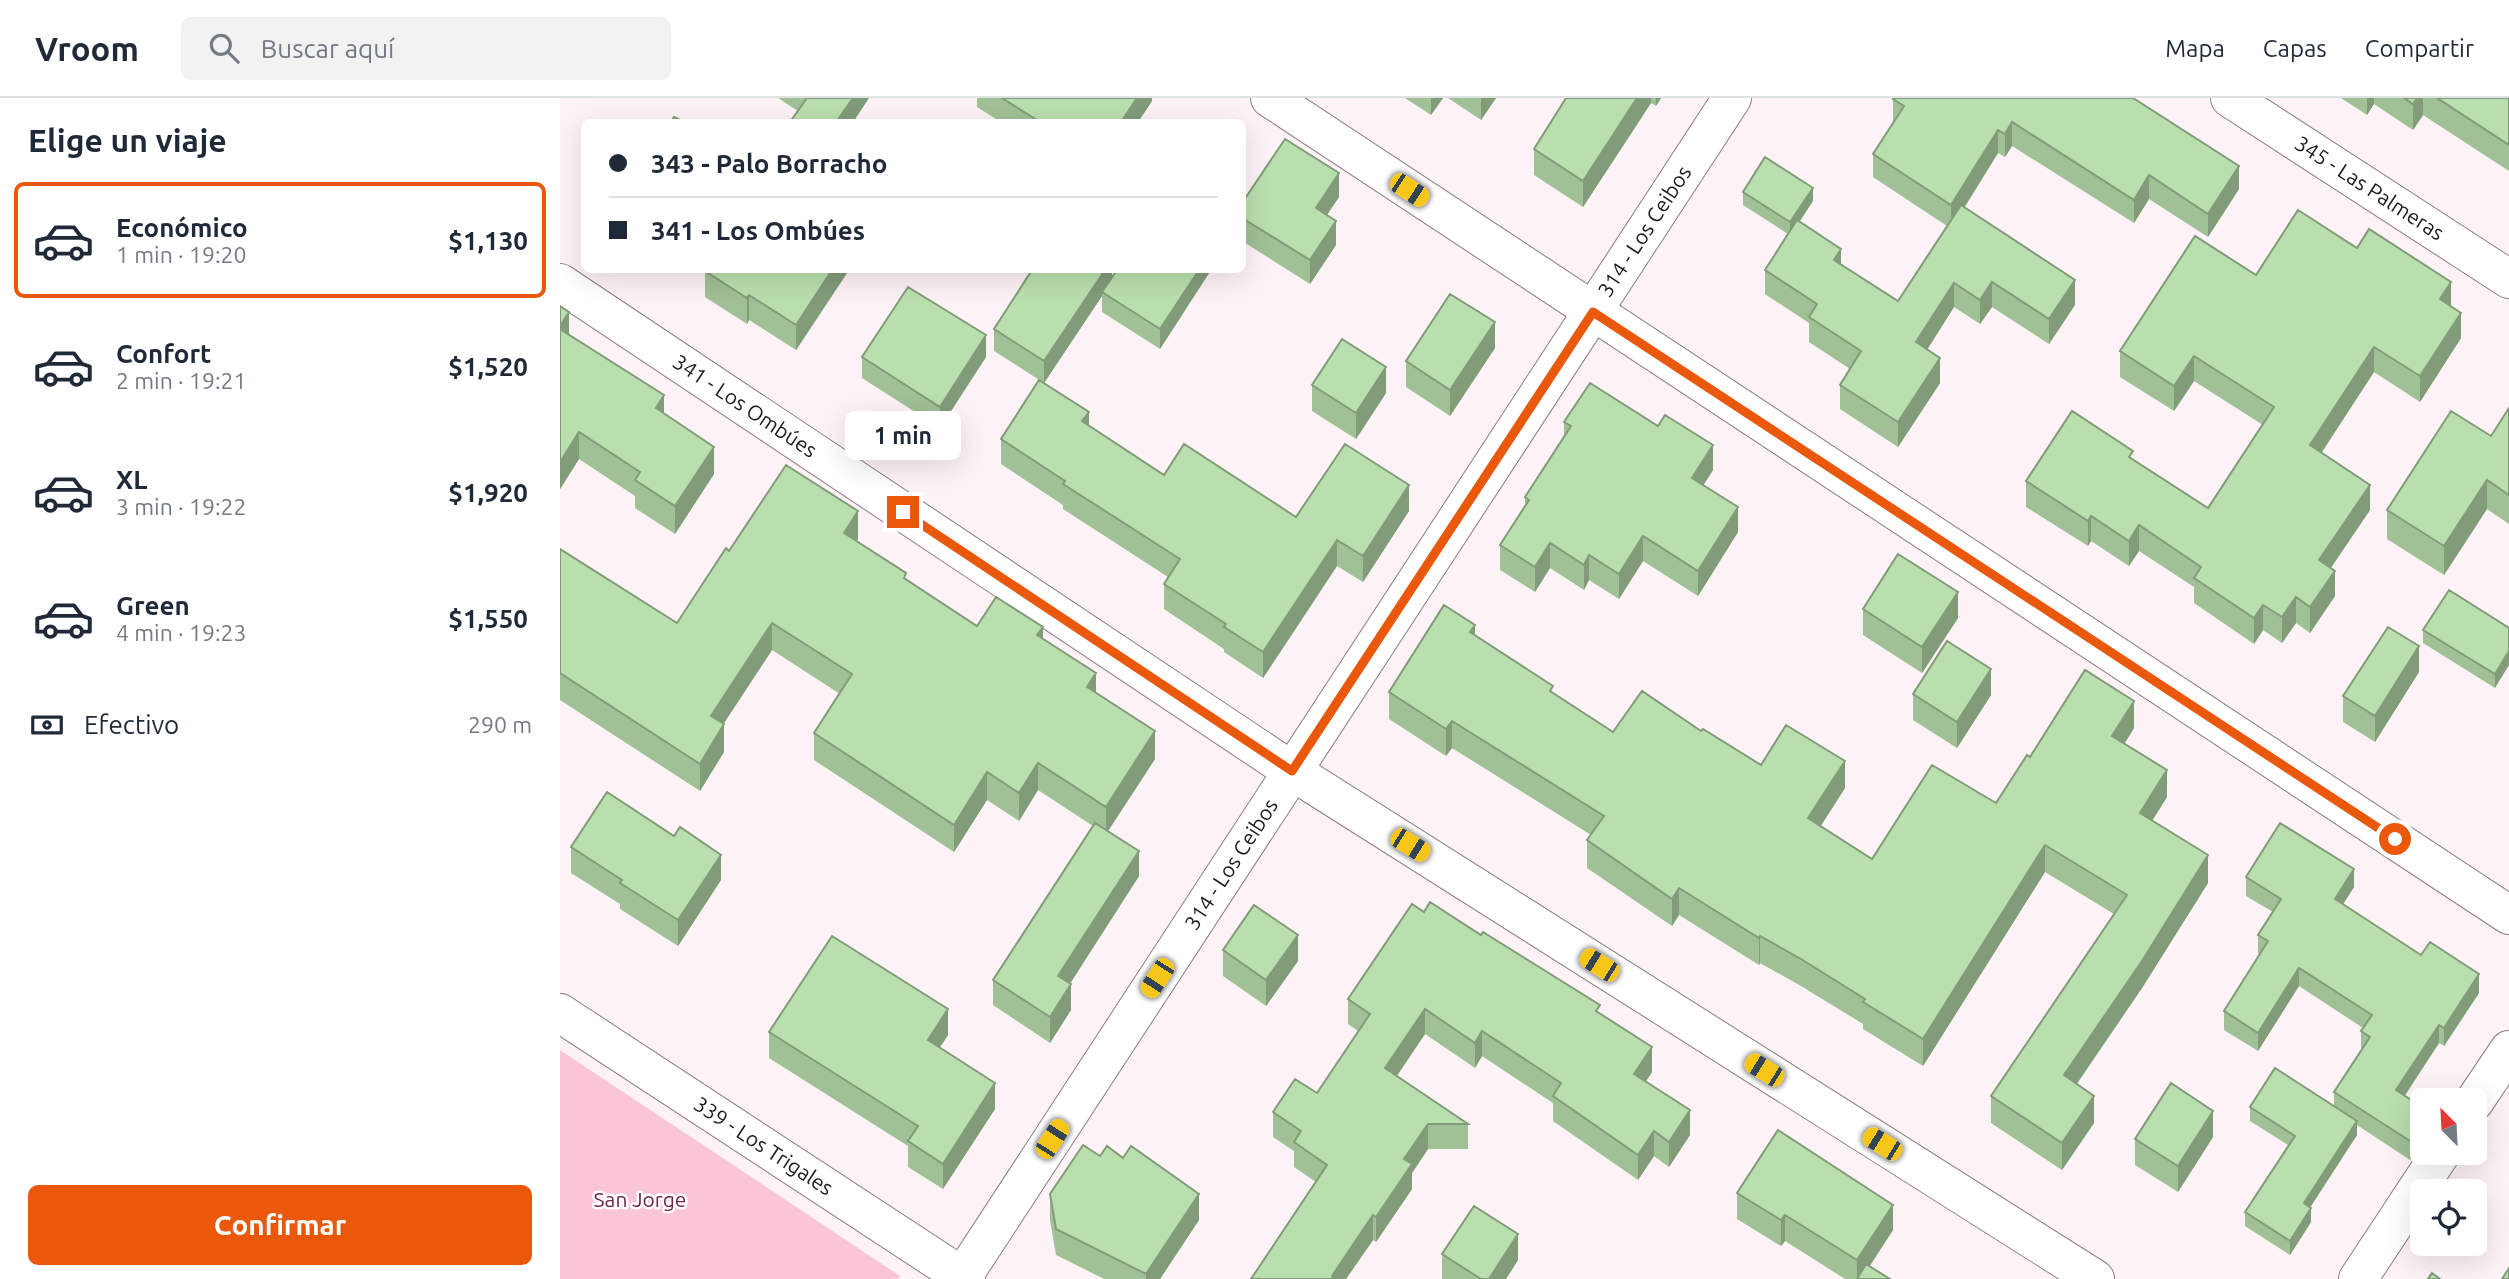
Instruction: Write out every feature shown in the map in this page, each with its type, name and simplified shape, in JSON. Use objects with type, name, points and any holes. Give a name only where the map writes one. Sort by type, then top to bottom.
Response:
[{"type":"street","points":[[1270,98],[2509,915]]},
{"type":"street","name":"314 - Los Ceibos","points":[[963,1278],[1732,98]]},
{"type":"street","name":"345 - Las Palmeras","points":[[2230,98],[2509,279]]},
{"type":"street","name":"341 - Los Ombúes","points":[[560,284],[1292,771],[2095,1279]]},
{"type":"street","name":"339 - Los Trigales","points":[[560,1013],[963,1278]]},
{"type":"street","points":[[2483,1088],[2509,1050]]},
{"type":"street","points":[[2358,1279],[2432,1166]]},
{"type":"green space","name":"San Jorge","points":[[560,1050],[900,1276],[898,1279],[560,1279]]},
{"type":"building","points":[[807,98],[853,98],[838,119],[792,119]]},
{"type":"building","points":[[1002,98],[1137,98],[1123,119],[1035,119]]},
{"type":"building","points":[[1566,98],[1637,98],[1583,181],[1534,149]]},
{"type":"building","points":[[1894,98],[2133,98],[2239,166],[2208,214],[2149,175],[2134,200],[2012,122],[2005,134],[1998,130],[1951,205],[1873,154],[1904,106]]},
{"type":"building","points":[[2404,98],[2417,98],[2413,104]]},
{"type":"building","points":[[2437,98],[2509,98],[2509,145]]},
{"type":"building","points":[[1285,139],[1339,173],[1316,208],[1336,221],[1310,260],[1246,220],[1246,197]]},
{"type":"building","points":[[1765,157],[1813,188],[1790,222],[1743,192]]},
{"type":"building","points":[[1961,205],[2075,280],[2049,319],[1992,282],[1980,300],[1954,283],[1916,342],[1940,358],[1898,422],[1840,385],[1861,351],[1809,317],[1817,304],[1765,270],[1797,220],[1841,249],[1834,260],[1898,301]]},
{"type":"building","points":[[2298,210],[2357,248],[2369,229],[2451,282],[2440,299],[2461,313],[2420,376],[2374,347],[2310,445],[2370,485],[2319,560],[2335,571],[2310,607],[2296,597],[2282,617],[2263,605],[2254,618],[2194,578],[2201,567],[2139,525],[2129,541],[2091,516],[2088,521],[2026,481],[2072,411],[2133,451],[2129,457],[2208,508],[2274,407],[2194,356],[2174,386],[2120,351],[2195,236],[2256,275]]},
{"type":"building","points":[[708,273],[830,273],[796,325],[749,295],[747,298]]},
{"type":"building","points":[[1030,273],[1103,273],[1044,361],[994,329]]},
{"type":"building","points":[[1115,273],[1197,273],[1160,329],[1102,292]]},
{"type":"building","points":[[908,287],[986,335],[940,407],[862,357]]},
{"type":"building","points":[[1450,294],[1495,322],[1450,390],[1406,361]]},
{"type":"building","points":[[560,306],[569,312],[560,326]]},
{"type":"building","points":[[560,329],[664,395],[656,408],[714,447],[675,506],[635,480],[640,472],[579,432],[560,462]]},
{"type":"building","points":[[1342,339],[1386,367],[1356,413],[1312,385]]},
{"type":"building","points":[[1039,380],[1089,412],[1082,421],[1164,475],[1184,444],[1296,517],[1345,444],[1409,485],[1363,556],[1337,540],[1263,652],[1224,627],[1226,624],[1164,584],[1180,559],[1063,484],[1065,481],[1001,439]]},
{"type":"building","points":[[1590,383],[1658,426],[1665,415],[1713,445],[1692,478],[1738,507],[1698,571],[1643,536],[1619,574],[1589,555],[1584,565],[1550,543],[1535,567],[1500,545],[1529,500],[1525,497],[1571,426],[1564,422]]},
{"type":"building","points":[[2509,408],[2509,495],[2487,480],[2444,546],[2387,510],[2451,411],[2491,436]]},
{"type":"building","points":[[786,465],[858,511],[844,533],[906,573],[904,578],[977,626],[996,597],[1043,627],[1037,635],[1096,673],[1087,687],[1155,731],[1106,807],[1038,763],[1019,793],[987,772],[954,825],[814,733],[852,674],[772,623],[711,716],[724,724],[700,764],[560,673],[560,549],[677,623],[726,548],[729,551]]},
{"type":"building","points":[[1898,554],[1958,592],[1922,647],[1863,609]]},
{"type":"building","points":[[2449,590],[2509,628],[2509,651],[2495,674],[2423,630]]},
{"type":"building","points":[[1444,605],[1475,625],[1470,632],[1553,686],[1550,691],[1613,732],[1642,691],[1701,731],[1703,729],[1761,765],[1786,725],[1845,761],[1808,818],[1872,859],[1932,765],[1996,803],[2027,755],[2030,757],[2085,670],[2134,701],[2112,736],[2167,770],[2140,813],[2208,855],[2142,961],[2064,1075],[2094,1096],[2062,1143],[1991,1096],[2127,895],[2045,845],[1923,1039],[1801,959],[1760,936],[1759,938],[1679,888],[1672,899],[1587,840],[1604,816],[1452,721],[1446,729],[1389,692]]},
{"type":"building","points":[[2388,627],[2419,646],[2375,716],[2343,696]]},
{"type":"building","points":[[1947,641],[1991,669],[1957,722],[1913,694]]},
{"type":"building","points":[[607,792],[674,836],[680,827],[721,855],[678,920],[620,883],[622,880],[571,847]]},
{"type":"building","points":[[1095,823],[1139,851],[1058,976],[1071,984],[1050,1017],[993,980]]},
{"type":"building","points":[[2280,823],[2354,869],[2335,899],[2421,955],[2430,942],[2479,974],[2444,1028],[2439,1025],[2396,1090],[2410,1099],[2410,1141],[2334,1092],[2370,1037],[2361,1031],[2372,1015],[2299,968],[2258,1033],[2224,1011],[2268,941],[2258,935],[2281,899],[2246,877]]},
{"type":"building","points":[[1430,902],[1600,1005],[1596,1011],[1652,1047],[1634,1074],[1690,1110],[1669,1142],[1654,1131],[1638,1155],[1553,1096],[1561,1083],[1482,1031],[1475,1043],[1425,1009],[1385,1068],[1468,1124],[1428,1124],[1404,1159],[1412,1164],[1332,1276],[1336,1279],[1251,1279],[1327,1165],[1294,1142],[1301,1131],[1273,1112],[1295,1079],[1317,1093],[1370,1014],[1348,999],[1412,904],[1424,912]]},
{"type":"building","points":[[1254,905],[1298,935],[1266,980],[1223,950]]},
{"type":"building","points":[[832,936],[948,1009],[928,1040],[995,1083],[943,1164],[908,1141],[918,1126],[769,1032]]},
{"type":"building","points":[[2275,1068],[2357,1121],[2304,1203],[2311,1208],[2290,1241],[2245,1212],[2295,1136],[2250,1107]]},
{"type":"building","points":[[2171,1083],[2213,1111],[2178,1166],[2135,1139]]},
{"type":"building","points":[[1778,1130],[1893,1205],[1857,1260],[1785,1215],[1781,1220],[1737,1193]]},
{"type":"building","points":[[1083,1145],[1100,1156],[1107,1146],[1123,1158],[1131,1146],[1199,1194],[1146,1274],[1056,1229],[1050,1194]]},
{"type":"building","points":[[1474,1206],[1518,1234],[1489,1279],[1481,1279],[1442,1254]]},
{"type":"building","points":[[1866,1264],[1890,1279],[1857,1279]]},
{"type":"building","points":[[2509,1268],[2509,1279],[2502,1279]]},
{"type":"building","points":[[2432,1273],[2440,1279],[2428,1279]]},
{"type":"route","points":[[903,512],[1292,771],[1593,312],[2395,839]]}]
